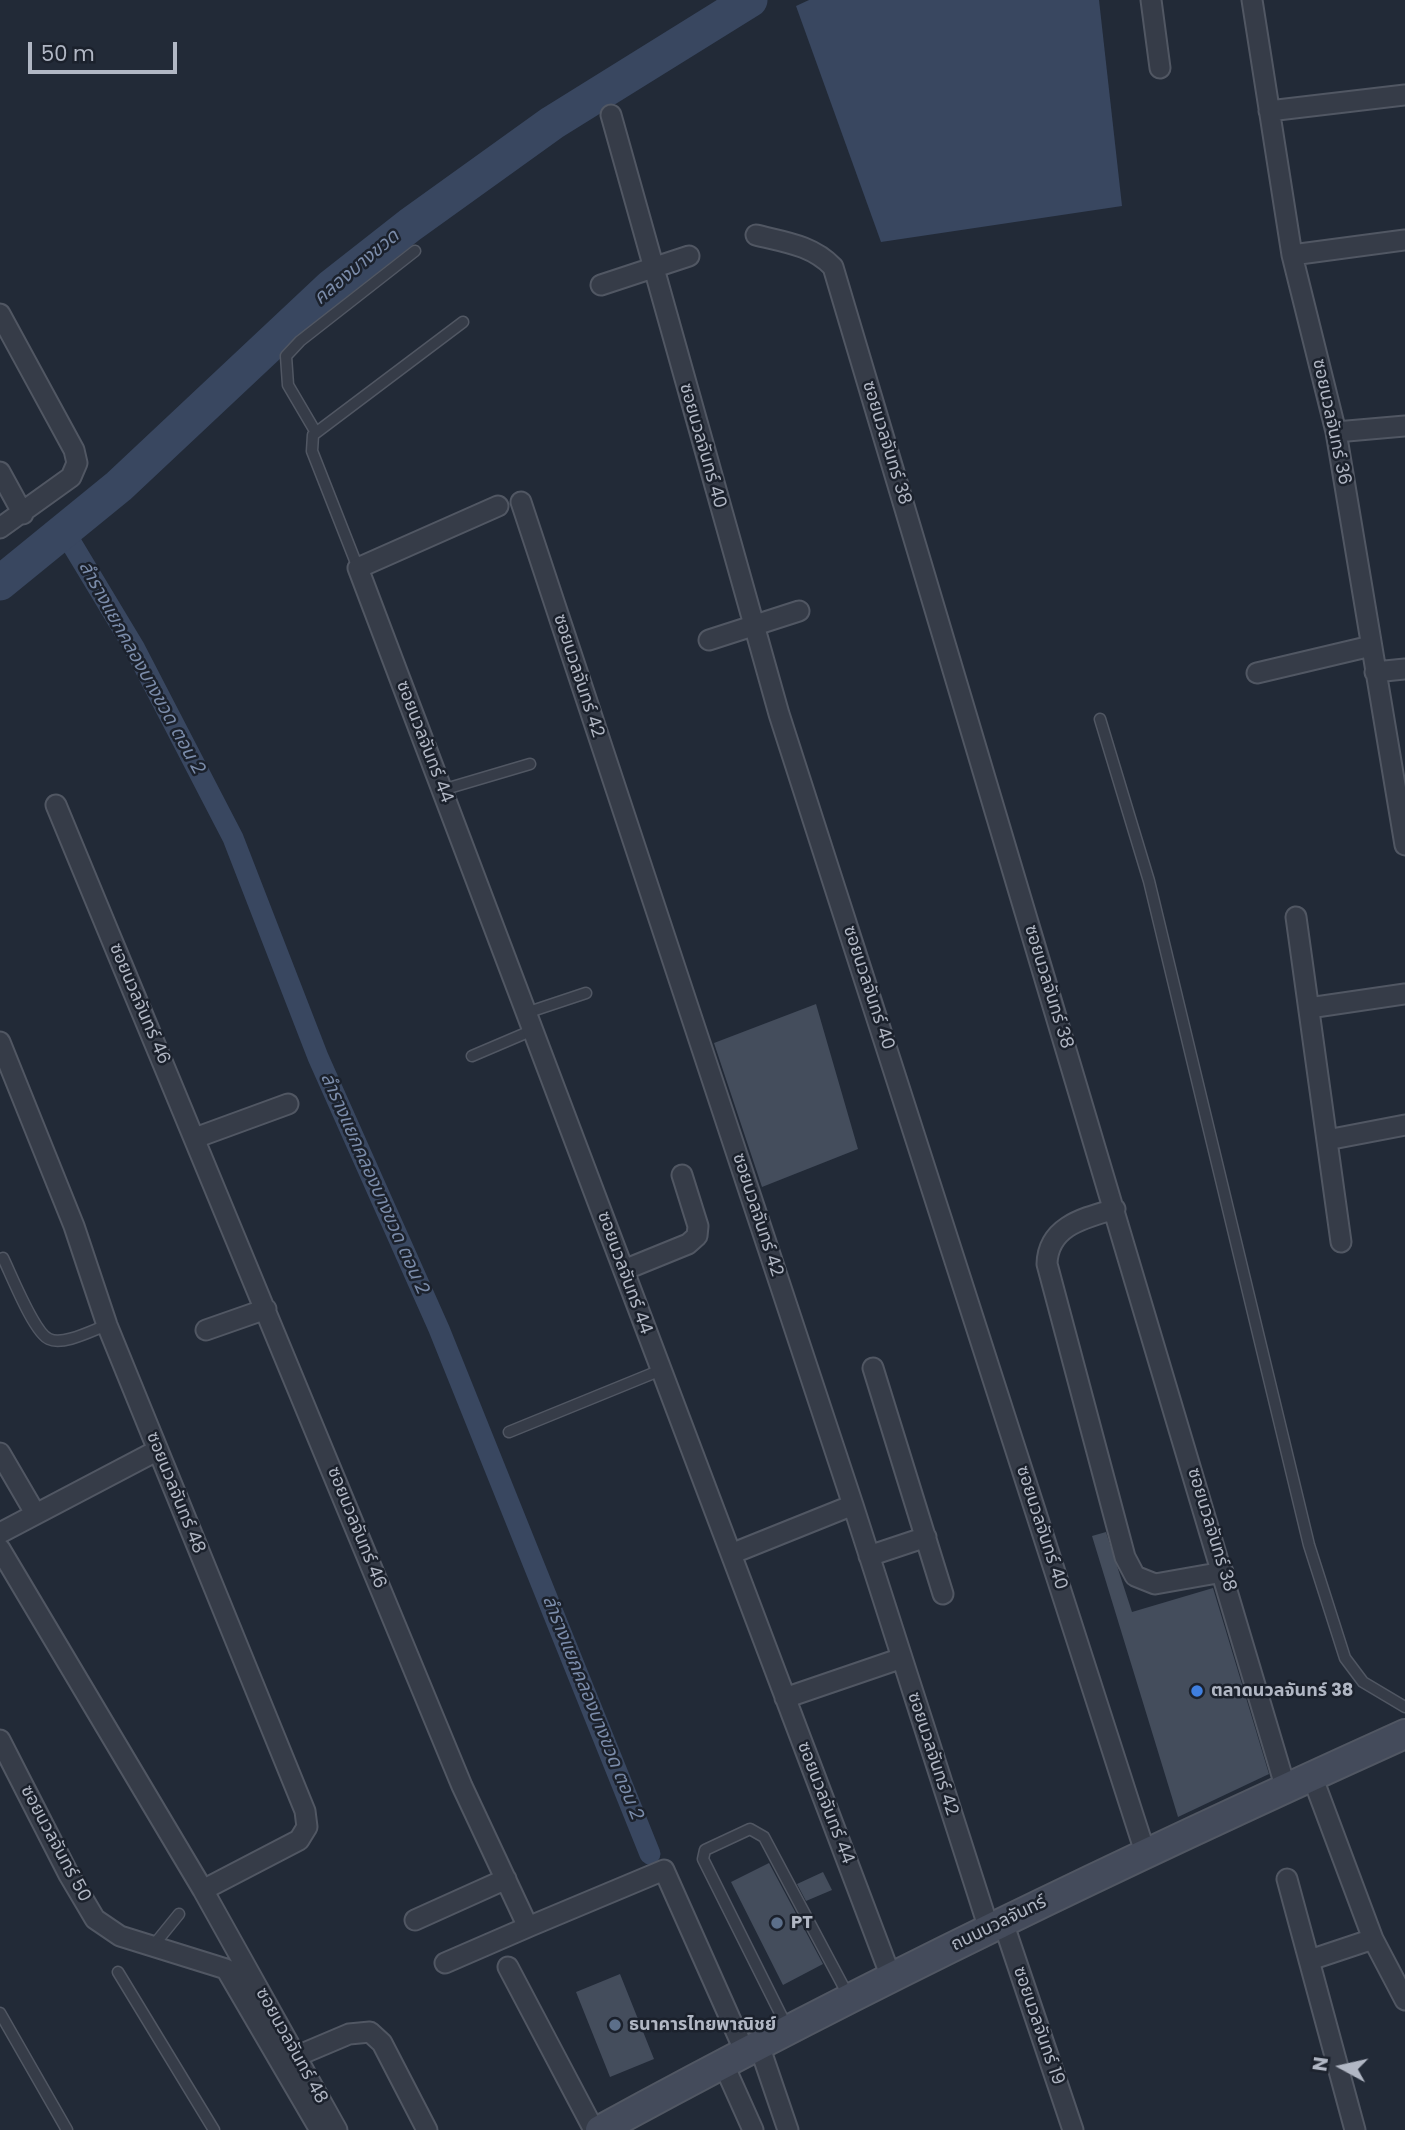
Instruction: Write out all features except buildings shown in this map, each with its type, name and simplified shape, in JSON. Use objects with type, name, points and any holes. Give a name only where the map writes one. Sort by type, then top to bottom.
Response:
[{"type":"main road","name":"ถนนนวลจันทร์","points":[[600,2130],[742,2053],[996,1925],[1405,1734]]},
{"type":"street","points":[[1151,0],[1160,68]]},
{"type":"street","name":"ซอยนวลจันทร์ 36","points":[[1252,0],[1292,255],[1336,432],[1375,672],[1402,810],[1405,845]]},
{"type":"street","points":[[1269,111],[1405,95]]},
{"type":"street","name":"ซอยนวลจันทร์ 40","points":[[611,115],[754,626],[1146,1855]]},
{"type":"street","name":"ซอยนวลจันทร์ 38","points":[[756,235],[803,246],[824,257],[833,267],[1286,1788]]},
{"type":"street","points":[[1292,255],[1405,240]]},
{"type":"street","points":[[601,285],[689,256]]},
{"type":"street","points":[[0,314],[74,450],[77,463],[71,477],[0,528]]},
{"type":"street","points":[[1336,432],[1405,426]]},
{"type":"street","points":[[0,472],[23,514]]},
{"type":"street","name":"ซอยนวลจันทร์ 42","points":[[521,502],[902,1658],[996,1925]]},
{"type":"street","points":[[358,568],[498,506]]},
{"type":"street","name":"ซอยนวลจันทร์ 44","points":[[358,568],[891,1977]]},
{"type":"street","points":[[709,640],[799,611]]},
{"type":"street","points":[[1257,673],[1371,646]]},
{"type":"street","points":[[1375,672],[1405,669]]},
{"type":"street","name":"ซอยนวลจันทร์ 46","points":[[56,805],[462,1786],[527,1927]]},
{"type":"street","points":[[1296,917],[1341,1242]]},
{"type":"street","points":[[1309,1008],[1405,994]]},
{"type":"street","name":"ซอยนวลจันทร์ 48","points":[[0,1042],[74,1226],[107,1325],[305,1811],[307,1827],[299,1840],[203,1890]]},
{"type":"street","points":[[195,1138],[288,1104]]},
{"type":"street","points":[[1327,1140],[1405,1125]]},
{"type":"street","points":[[624,1270],[688,1244],[697,1236],[698,1226],[682,1175]]},
{"type":"street","points":[[1115,1209],[1084,1218],[1060,1232],[1049,1244],[1047,1264],[1125,1557],[1135,1576],[1155,1584],[1223,1572]]},
{"type":"street","points":[[206,1330],[266,1309]]},
{"type":"street","points":[[873,1368],[943,1594]]},
{"type":"street","points":[[0,1534],[35,1513],[158,1450]]},
{"type":"street","points":[[0,1453],[35,1513]]},
{"type":"street","points":[[731,1554],[853,1505]]},
{"type":"street","points":[[869,1556],[926,1537]]},
{"type":"street","name":"ซอยนวลจันทร์ 48","points":[[0,1549],[203,1890],[337,2130]]},
{"type":"street","points":[[785,1698],[902,1658]]},
{"type":"street","name":"ซอยนวลจันทร์ 50","points":[[0,1740],[69,1875],[95,1919],[120,1936],[226,1969],[320,2130]]},
{"type":"street","points":[[1312,1776],[1373,1939],[1405,2000]]},
{"type":"street","points":[[445,1963],[664,1870],[742,2053],[788,2130]]},
{"type":"street","points":[[1287,1878],[1355,2130]]},
{"type":"street","points":[[415,1920],[506,1879]]},
{"type":"street","name":"ซอยนวลจันทร์ 19","points":[[996,1925],[1073,2130]]},
{"type":"street","points":[[1310,1960],[1373,1939]]},
{"type":"street","points":[[508,1967],[594,2130]]},
{"type":"street","points":[[297,2056],[349,2034],[370,2032],[382,2043],[427,2130]]},
{"type":"street","points":[[742,2053],[753,2130]]},
{"type":"lane","points":[[358,568],[312,451],[315,432],[288,385],[286,356],[300,341],[415,251]]},
{"type":"lane","points":[[315,432],[463,322]]},
{"type":"lane","points":[[1100,719],[1149,881],[1309,1545],[1345,1658],[1363,1682],[1405,1707]]},
{"type":"lane","points":[[442,790],[530,764]]},
{"type":"lane","points":[[472,1056],[586,993]]},
{"type":"lane","points":[[3,1258],[38,1330],[48,1339],[60,1340],[107,1325]]},
{"type":"lane","points":[[509,1432],[661,1370]]},
{"type":"lane","points":[[789,2030],[703,1859],[705,1850],[750,1829],[764,1837],[850,1999]]},
{"type":"lane","points":[[153,1946],[179,1914]]},
{"type":"lane","points":[[118,1972],[214,2130]]},
{"type":"lane","points":[[0,2013],[67,2130]]},
{"type":"water","points":[[809,0],[1099,0],[1122,206],[881,242],[796,6]]},
{"type":"waterway","name":"คลองบางขวด","points":[[0,583],[119,486],[331,287],[410,225],[552,123],[750,0]]},
{"type":"waterway","name":"ลำรางแยกคลองบางขวด ตอน 2","points":[[64,531],[135,649],[233,838],[318,1057],[439,1329],[650,1854]]},
{"type":"place","name":"ตลาดนวลจันทร์ 38","points":[[1197,1691]]},
{"type":"place","name":"PT","points":[[777,1923]]},
{"type":"place","name":"ธนาคารไทยพาณิชย์","points":[[615,2025]]}]
